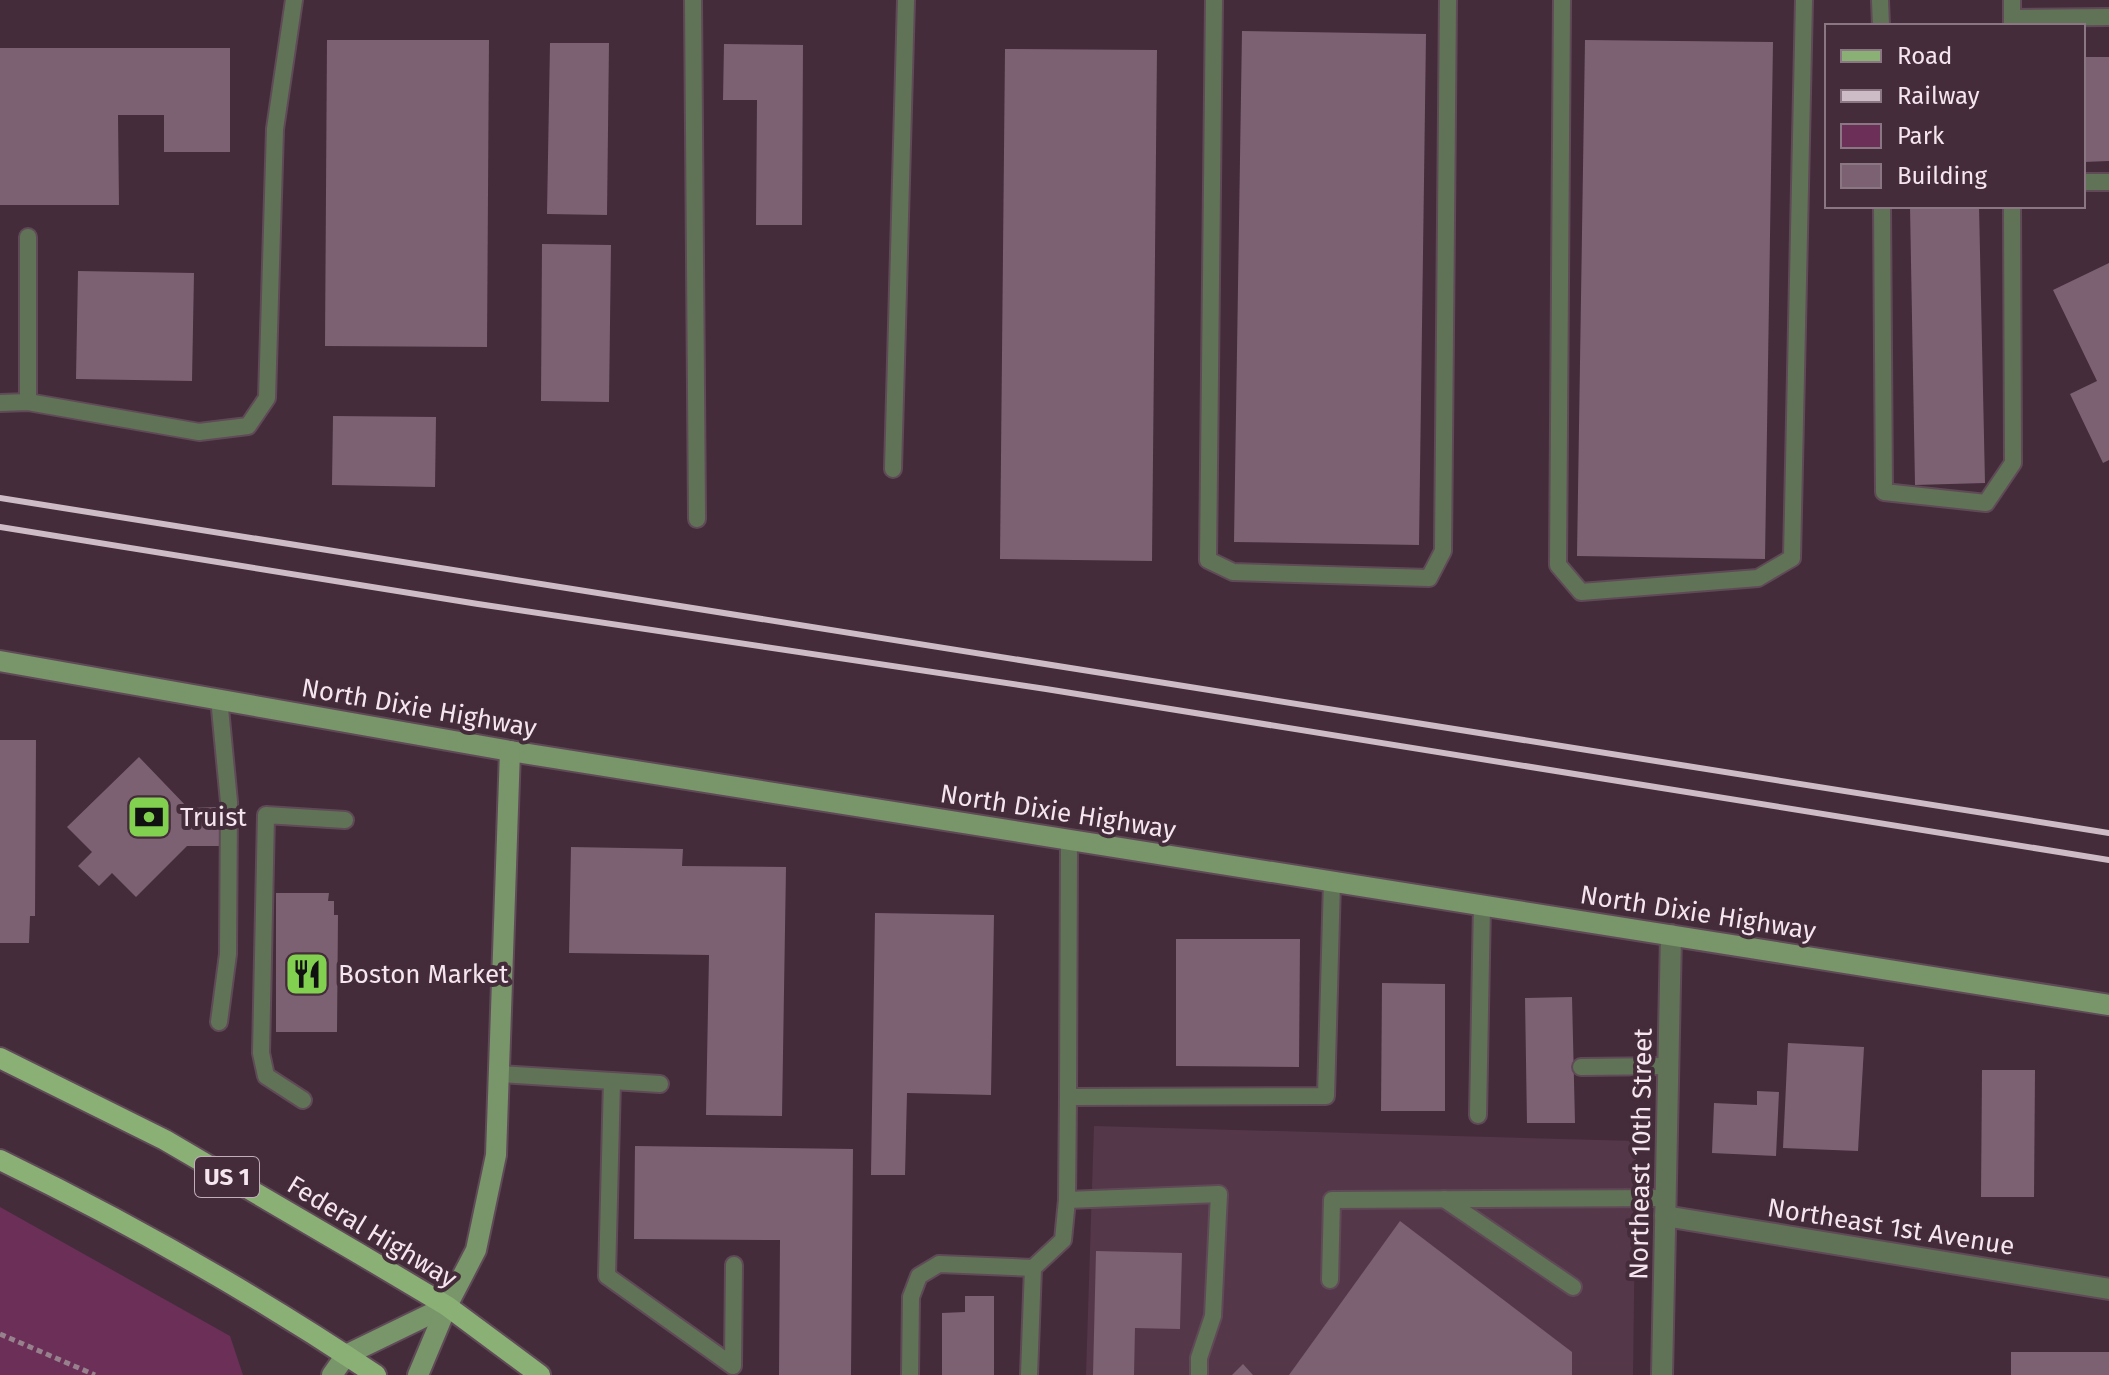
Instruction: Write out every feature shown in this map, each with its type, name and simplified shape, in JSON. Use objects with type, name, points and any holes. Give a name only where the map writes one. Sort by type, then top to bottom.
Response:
[{"type":"main road","name":"North Dixie Highway","points":[[0,661],[510,751],[2109,1005]]},
{"type":"main road","points":[[418,1375],[447,1306],[476,1250],[496,1155],[510,751]]},
{"type":"main road","name":"Federal Highway","points":[[0,1058],[165,1140],[447,1306],[540,1375]]},
{"type":"main road","points":[[0,1160],[134,1229],[376,1375]]},
{"type":"main road","points":[[332,1375],[346,1355],[447,1306]]},
{"type":"street","name":"Northeast 10th Street","points":[[1662,1375],[1671,935]]},
{"type":"street","name":"Northeast 1st Avenue","points":[[1666,1207],[2109,1289]]},
{"type":"lane","points":[[0,403],[28,402],[199,432],[248,426],[267,398],[275,129],[294,0]]},
{"type":"lane","points":[[693,0],[697,519]]},
{"type":"lane","points":[[893,469],[906,0]]},
{"type":"lane","points":[[1214,0],[1208,560],[1233,572],[1429,578],[1443,551],[1448,0]]},
{"type":"lane","points":[[1562,0],[1558,565],[1581,592],[1758,578],[1792,558],[1804,0]]},
{"type":"lane","points":[[1880,0],[1881,24]]},
{"type":"lane","points":[[2012,0],[2012,22],[2109,17]]},
{"type":"lane","points":[[2085,182],[2109,182]]},
{"type":"lane","points":[[1882,208],[1884,492],[1986,503],[2013,463],[2012,208]]},
{"type":"lane","points":[[28,237],[28,402]]},
{"type":"lane","points":[[219,698],[229,802],[228,954],[219,1022]]},
{"type":"lane","points":[[303,1100],[266,1076],[261,1053],[266,815],[345,820]]},
{"type":"lane","points":[[1029,1375],[1033,1268],[1063,1240],[1067,1200],[1069,840]]},
{"type":"lane","points":[[1068,1097],[1326,1096],[1332,882]]},
{"type":"lane","points":[[1478,1115],[1482,905]]},
{"type":"lane","points":[[1581,1067],[1669,1066]]},
{"type":"lane","points":[[499,1074],[660,1084]]},
{"type":"lane","points":[[612,1081],[607,1276],[732,1370]]},
{"type":"lane","points":[[1067,1200],[1219,1194],[1213,1316],[1199,1358],[1199,1375]]},
{"type":"lane","points":[[1444,1199],[1573,1287]]},
{"type":"lane","points":[[1330,1280],[1332,1200],[1444,1199],[1666,1207]]},
{"type":"lane","points":[[910,1375],[911,1297],[919,1276],[939,1264],[1033,1268]]},
{"type":"lane","points":[[732,1370],[734,1265]]},
{"type":"path","points":[[0,1334],[95,1375]]},
{"type":"shaded area","points":[[1094,1126],[1636,1141],[1633,1375],[1086,1375]]},
{"type":"green space","points":[[0,1207],[230,1336],[243,1375],[0,1375]]},
{"type":"building","points":[[1242,31],[1426,34],[1419,545],[1234,542]]},
{"type":"building","points":[[327,40],[489,40],[487,347],[325,346]]},
{"type":"building","points":[[1585,40],[1773,42],[1765,559],[1577,556]]},
{"type":"building","points":[[550,43],[609,43],[607,215],[547,214]]},
{"type":"building","points":[[724,44],[803,45],[802,225],[756,225],[757,100],[723,100]]},
{"type":"building","points":[[0,48],[230,48],[230,152],[164,152],[164,115],[118,115],[119,205],[0,205]]},
{"type":"building","points":[[1005,49],[1157,50],[1152,561],[1000,559]]},
{"type":"building","points":[[2085,57],[2109,57],[2109,161],[2085,162]]},
{"type":"building","points":[[1910,208],[1979,208],[1985,483],[1915,485]]},
{"type":"building","points":[[542,244],[611,245],[609,402],[541,401]]},
{"type":"building","points":[[2109,263],[2109,460],[2103,463],[2070,394],[2097,381],[2053,290]]},
{"type":"building","points":[[78,271],[194,273],[192,381],[76,379]]},
{"type":"building","points":[[333,416],[436,417],[435,487],[332,485]]},
{"type":"building","points":[[0,740],[36,740],[35,916],[30,916],[29,943],[0,943]]},
{"type":"building","name":"Truist","points":[[139,757],[188,808],[220,807],[221,846],[187,846],[136,897],[112,873],[99,886],[78,866],[92,852],[67,827]]},
{"type":"building","points":[[571,847],[683,849],[682,866],[786,867],[782,1116],[706,1115],[709,955],[569,953]]},
{"type":"building","name":"Boston Market","points":[[276,893],[329,893],[328,901],[334,901],[334,915],[338,915],[337,1032],[276,1032]]},
{"type":"building","points":[[875,913],[994,915],[991,1095],[907,1093],[905,1175],[871,1175]]},
{"type":"building","points":[[1176,939],[1300,939],[1299,1067],[1176,1066]]},
{"type":"building","points":[[1382,983],[1445,984],[1445,1111],[1381,1111]]},
{"type":"building","points":[[1572,997],[1575,1123],[1527,1123],[1525,998]]},
{"type":"building","points":[[1788,1043],[1864,1047],[1858,1151],[1783,1148]]},
{"type":"building","points":[[1982,1070],[2035,1070],[2034,1197],[1981,1197]]},
{"type":"building","points":[[1757,1091],[1779,1092],[1776,1156],[1712,1153],[1714,1103],[1757,1105]]},
{"type":"building","points":[[635,1146],[853,1149],[851,1375],[779,1375],[780,1240],[634,1239]]},
{"type":"building","points":[[1400,1221],[1572,1352],[1572,1375],[1289,1375]]},
{"type":"building","points":[[1096,1251],[1182,1253],[1180,1329],[1135,1328],[1134,1375],[1093,1375]]},
{"type":"building","points":[[965,1296],[994,1296],[994,1375],[942,1375],[942,1313],[965,1312]]},
{"type":"building","points":[[2011,1352],[2109,1352],[2109,1375],[2011,1375]]},
{"type":"building","points":[[1243,1364],[1253,1375],[1232,1375]]},
{"type":"railway","points":[[0,498],[2109,833]]},
{"type":"railway","points":[[0,527],[478,604],[1046,689],[2109,860]]},
{"type":"place","name":"Truist","points":[[149,817]]},
{"type":"place","name":"Boston Market","points":[[307,974]]}]
